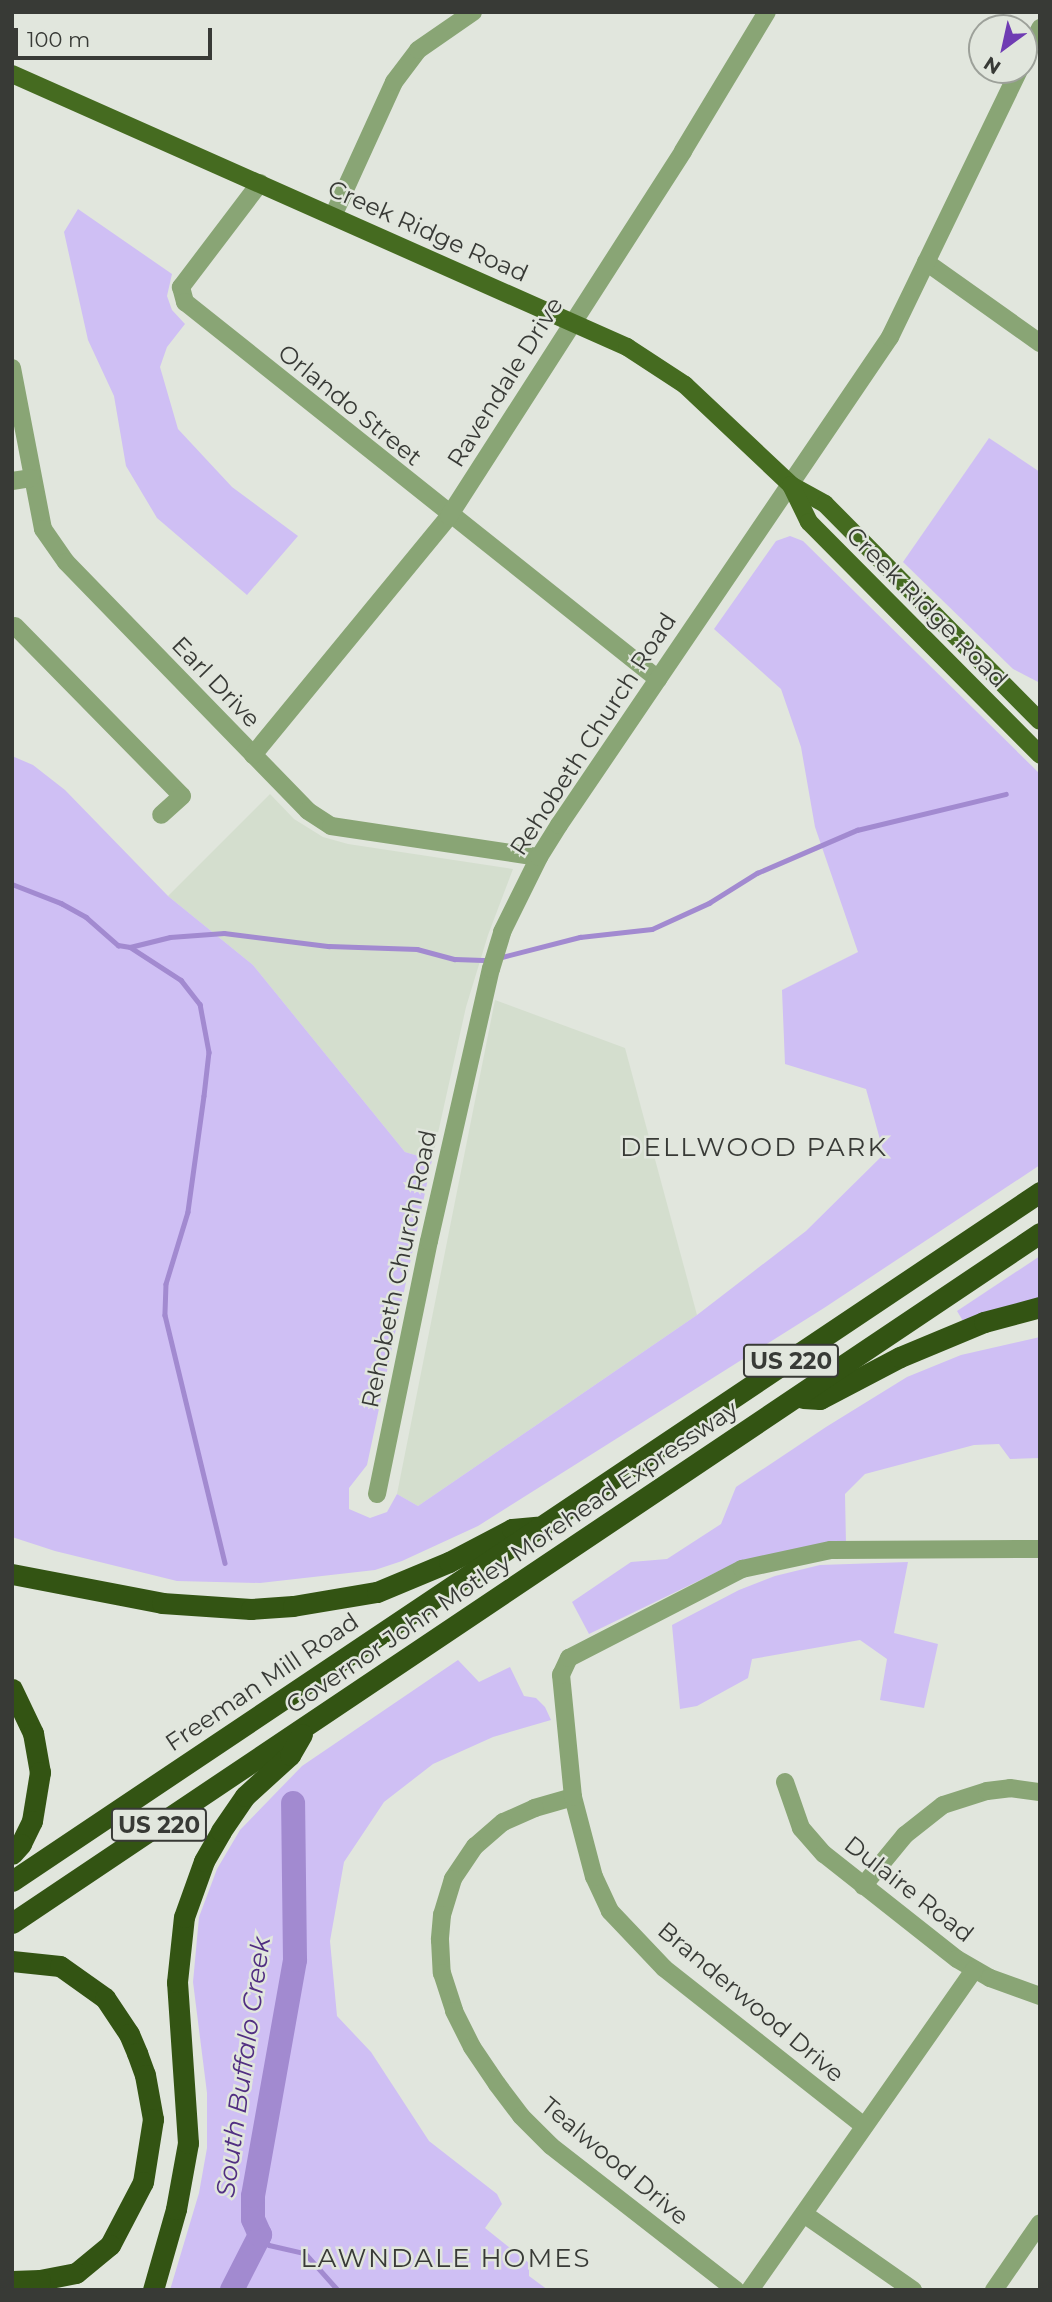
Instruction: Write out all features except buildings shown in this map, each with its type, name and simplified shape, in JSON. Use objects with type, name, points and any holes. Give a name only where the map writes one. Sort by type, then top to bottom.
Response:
[{"type":"highway","name":"Governor John Motley Morehead Expressway","points":[[541,1526],[1040,1192]]},
{"type":"highway","name":"Governor John Motley Morehead Expressway","points":[[12,1923],[1040,1233]]},
{"type":"highway","points":[[797,1398],[821,1399],[900,1357],[984,1322],[1040,1307]]},
{"type":"highway","name":"US 220","points":[[12,1561],[162,1603],[251,1609],[293,1606],[377,1592],[449,1562],[512,1529],[541,1526]]},
{"type":"highway","name":"Freeman Mill Road","points":[[12,1881],[541,1526]]},
{"type":"highway","points":[[12,1574],[162,1603]]},
{"type":"highway","points":[[12,1689],[33,1733],[40,1772],[32,1821],[21,1844],[12,1854]]},
{"type":"highway","points":[[153,2290],[176,2209],[188,2143],[188,2107],[177,1982],[184,1917],[204,1861],[221,1830],[245,1796],[290,1755],[305,1728]]},
{"type":"highway","points":[[12,1961],[60,1966],[105,1998],[129,2034],[137,2053],[145,2075],[153,2119],[143,2182],[110,2245],[76,2273],[40,2280],[12,2281]]},
{"type":"main road","name":"Creek Ridge Road","points":[[12,74],[627,347],[685,385],[791,485],[825,504],[1040,721]]},
{"type":"main road","name":"Creek Ridge Road","points":[[791,485],[809,522],[1040,755]]},
{"type":"street","points":[[333,216],[394,82],[418,50],[473,12]]},
{"type":"street","name":"Ravendale Drive","points":[[253,755],[449,516],[683,151],[767,12]]},
{"type":"street","name":"Rehobeth Church Road","points":[[377,1494],[429,1241],[491,969],[502,932],[539,857],[890,337],[1012,84]]},
{"type":"street","name":"Orlando Street","points":[[260,183],[181,287],[185,302],[449,516],[658,679]]},
{"type":"street","points":[[926,262],[1040,343]]},
{"type":"street","name":"Earl Drive","points":[[12,368],[31,478],[43,528],[66,562],[308,811],[331,826],[539,857]]},
{"type":"street","points":[[12,481],[31,478]]},
{"type":"street","points":[[13,625],[182,796],[161,815]]},
{"type":"street","name":"Branderwood Drive","points":[[864,2126],[664,1968],[610,1911],[590,1864],[573,1797],[561,1675],[569,1658],[622,1628],[742,1569],[831,1550],[1040,1549]]},
{"type":"street","name":"Dulaire Road","points":[[785,1783],[801,1828],[824,1854],[974,1970],[1040,1996]]},
{"type":"street","points":[[863,1886],[905,1835],[943,1805],[987,1791],[1010,1788],[1040,1792]]},
{"type":"street","name":"Tealwood Drive","points":[[573,1797],[535,1808],[503,1822],[475,1846],[453,1879],[442,1915],[440,1940],[442,1973],[454,2011],[472,2047],[497,2084],[522,2116],[551,2146],[736,2290]]},
{"type":"street","points":[[750,2290],[974,1970]]},
{"type":"street","points":[[804,2214],[913,2290]]},
{"type":"street","points":[[994,2290],[1040,2223]]},
{"type":"shaded area","points":[[78,209],[172,274],[167,296],[172,310],[185,324],[167,347],[160,367],[178,429],[232,487],[298,536],[247,595],[157,518],[126,466],[114,396],[88,340],[64,232]]},
{"type":"shaded area","points":[[989,438],[1040,472],[1040,683],[1013,669],[903,562]]},
{"type":"shaded area","points":[[790,536],[803,541],[1040,774],[1040,1165],[824,1308],[478,1526],[402,1561],[375,1570],[260,1583],[177,1581],[55,1551],[12,1537],[12,756],[33,765],[65,790],[168,896],[253,965],[405,1152],[432,1160],[367,1465],[349,1488],[349,1509],[370,1518],[387,1512],[397,1494],[418,1506],[697,1315],[806,1231],[884,1154],[866,1089],[785,1064],[782,990],[858,952],[815,827],[801,747],[781,689],[714,629],[776,541]]},
{"type":"shaded area","points":[[270,794],[294,819],[323,837],[348,844],[513,869],[488,935],[466,1007],[432,1160],[405,1152],[253,965],[168,896]]},
{"type":"shaded area","points":[[495,1000],[625,1048],[697,1315],[418,1506],[397,1494]]},
{"type":"shaded area","points":[[1040,1256],[1040,1298],[963,1321],[957,1311]]},
{"type":"shaded area","points":[[1040,1337],[1040,1458],[1010,1459],[999,1444],[974,1445],[865,1474],[845,1494],[846,1544],[723,1569],[589,1634],[572,1602],[631,1562],[667,1559],[721,1524],[736,1487],[826,1427],[907,1377],[961,1355]]},
{"type":"shaded area","points":[[908,1562],[894,1633],[938,1644],[924,1708],[880,1700],[887,1659],[860,1640],[752,1659],[748,1678],[697,1706],[680,1709],[672,1625],[739,1590],[775,1576],[820,1565]]},
{"type":"shaded area","points":[[458,1660],[479,1682],[510,1667],[524,1696],[536,1698],[545,1707],[551,1720],[493,1737],[433,1764],[384,1802],[344,1862],[330,1941],[337,2016],[371,2052],[429,2141],[497,2194],[502,2204],[485,2228],[529,2263],[529,2276],[548,2290],[170,2290],[199,2193],[207,2148],[207,2093],[193,1982],[199,1917],[217,1869],[240,1830],[302,1766]]},
{"type":"waterway","points":[[498,958],[580,937],[652,929],[709,903],[757,873],[857,830],[1006,794]]},
{"type":"waterway","name":"South Buffalo Creek","points":[[12,884],[61,903],[86,917],[118,945],[130,947],[181,980],[200,1004],[209,1052],[188,1212],[166,1284],[165,1315],[225,1563]]},
{"type":"waterway","points":[[130,947],[170,937],[224,933],[329,946],[417,949],[455,959],[490,960]]},
{"type":"waterway","name":"South Buffalo Creek","points":[[232,2290],[260,2235],[253,2219],[253,2196],[295,1960],[293,1803]]},
{"type":"waterway","points":[[260,2235],[269,2245],[305,2253],[338,2290]]},
{"type":"district","name":"DELLWOOD PARK","points":[[754,1148]]},
{"type":"district","name":"LAWNDALE HOMES","points":[[446,2259]]}]
